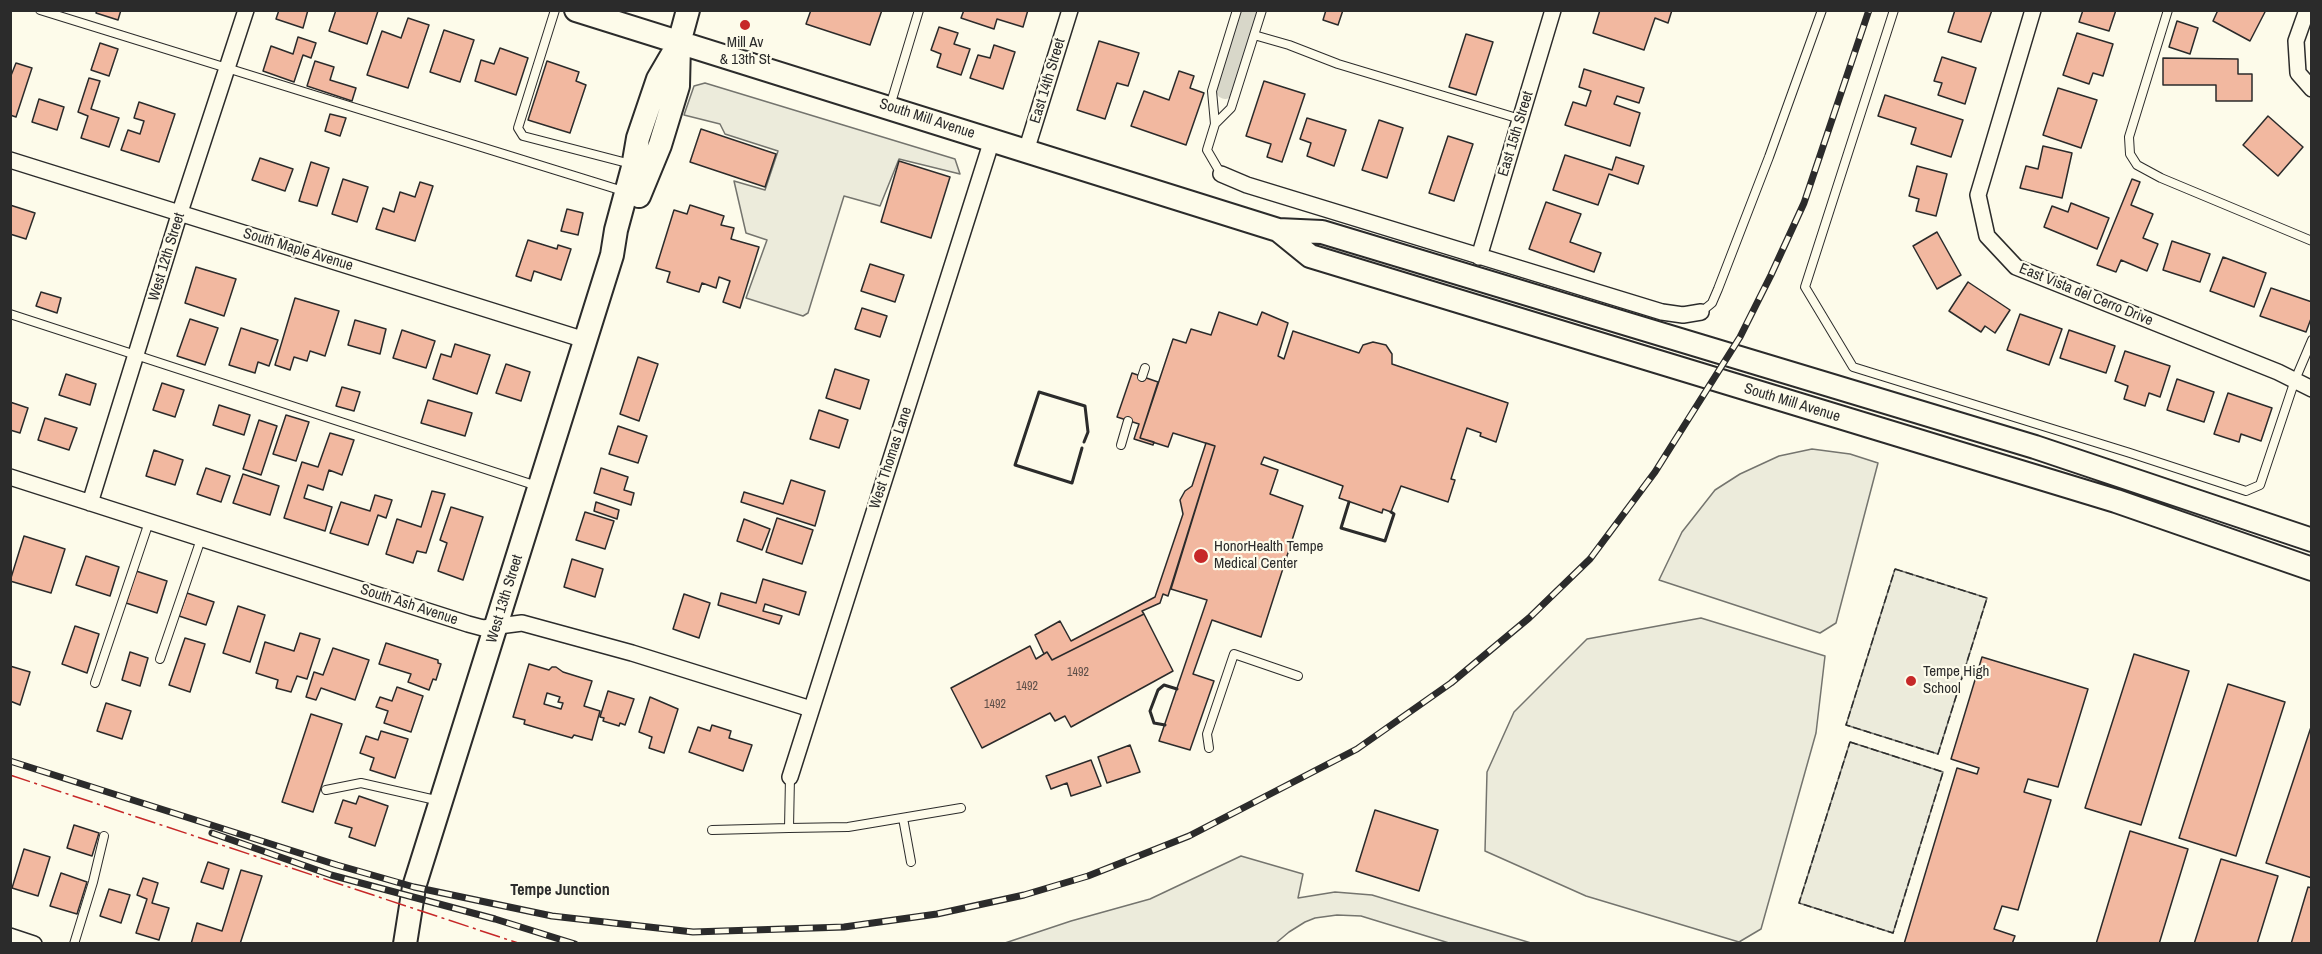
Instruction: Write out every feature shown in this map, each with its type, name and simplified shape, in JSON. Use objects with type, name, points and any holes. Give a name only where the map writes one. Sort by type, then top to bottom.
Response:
[{"type":"main road","name":"South Mill Avenue","points":[[576,10],[1278,230],[1322,232],[2035,447],[2312,540]]},
{"type":"main road","points":[[679,43],[688,10]]},
{"type":"main road","name":"West 13th Street","points":[[405,944],[411,898],[441,801],[612,255],[627,229],[638,138],[658,79],[679,43]]},
{"type":"main road","name":"West 13th Street","points":[[632,194],[660,145],[678,86],[679,43]]},
{"type":"main road","name":"South Mill Avenue","points":[[1278,230],[1310,256],[2116,501],[2312,569]]},
{"type":"street","name":"West 12th Street","points":[[90,503],[246,10]]},
{"type":"street","name":"East 14th Street","points":[[1026,151],[1070,10]]},
{"type":"street","name":"East 15th Street","points":[[1479,257],[1553,10]]},
{"type":"street","name":"East Vista del Cerro Drive","points":[[2033,10],[1978,195],[1987,236],[2016,267],[2295,380],[2312,389]]},
{"type":"street","points":[[2307,10],[2296,41],[2298,73],[2312,89]]},
{"type":"street","name":"West Thomas Lane","points":[[790,777],[992,140]]},
{"type":"street","name":"South Maple Avenue","points":[[10,160],[585,340]]},
{"type":"street","points":[[1221,174],[1247,185],[1662,312],[1683,315],[1701,312]]},
{"type":"street","name":"South Ash Avenue","points":[[10,477],[468,624],[483,628],[522,623],[572,636],[811,709]]},
{"type":"street","points":[[10,936],[34,944]]},
{"type":"lane","points":[[40,10],[632,194]]},
{"type":"lane","points":[[555,10],[518,128],[523,136],[634,165]]},
{"type":"lane","points":[[889,107],[919,10]]},
{"type":"lane","points":[[1221,174],[1207,150],[1215,124],[1212,91],[1237,10]]},
{"type":"lane","points":[[1215,124],[1231,108],[1262,10]]},
{"type":"lane","points":[[1701,312],[1712,303],[1718,289],[1822,10]]},
{"type":"lane","points":[[1894,10],[1805,287],[1853,367],[2246,491],[2260,485],[2295,380],[2312,340]]},
{"type":"lane","points":[[2168,10],[2129,137],[2130,154],[2137,165],[2161,178],[2312,242]]},
{"type":"lane","points":[[1254,34],[1338,64],[1520,119]]},
{"type":"lane","points":[[10,314],[540,487]]},
{"type":"lane","points":[[1142,377],[1145,368]]},
{"type":"lane","points":[[1120,446],[1128,421]]},
{"type":"lane","points":[[95,683],[149,522]]},
{"type":"lane","points":[[160,659],[201,539]]},
{"type":"lane","points":[[1209,748],[1208,734],[1234,654],[1298,676]]},
{"type":"lane","points":[[789,828],[790,777]]},
{"type":"lane","points":[[326,790],[361,783],[441,801]]},
{"type":"lane","points":[[712,830],[848,827],[961,808]]},
{"type":"lane","points":[[903,818],[911,862]]},
{"type":"lane","points":[[74,944],[104,836]]},
{"type":"shaded area","points":[[705,83],[955,159],[960,174],[899,159],[880,206],[844,196],[808,313],[803,316],[746,298],[767,240],[746,233],[734,181],[765,190],[778,151],[725,134],[720,124],[684,115],[694,86]]},
{"type":"shaded area","points":[[1812,449],[1850,454],[1878,463],[1836,623],[1820,633],[1659,580],[1682,532],[1715,490],[1740,474],[1779,456]]},
{"type":"shaded area","points":[[1895,569],[1987,598],[1938,754],[1846,725]]},
{"type":"shaded area","points":[[1701,618],[1825,656],[1816,733],[1761,929],[1739,942],[1586,896],[1485,851],[1487,772],[1514,712],[1587,639]]},
{"type":"shaded area","points":[[1850,742],[1943,772],[1893,933],[1799,903]]},
{"type":"shaded area","points":[[1241,856],[1303,874],[1298,898],[1335,892],[1372,895],[1531,943],[1449,943],[1361,916],[1337,915],[1305,922],[1276,943],[1005,943],[1071,921],[1150,899]]},
{"type":"building","points":[[97,10],[121,10],[118,20],[96,13]]},
{"type":"building","points":[[279,10],[308,10],[303,28],[276,19]]},
{"type":"building","points":[[336,10],[378,11],[367,44],[329,31]]},
{"type":"building","points":[[811,10],[882,10],[870,45],[806,24]]},
{"type":"building","points":[[964,10],[1028,10],[1023,27],[997,19],[994,29],[961,18]]},
{"type":"building","points":[[1326,10],[1343,10],[1338,25],[1323,20]]},
{"type":"building","points":[[1600,10],[1672,10],[1668,23],[1655,18],[1644,50],[1593,33]]},
{"type":"building","points":[[1955,10],[1992,10],[1981,42],[1948,32]]},
{"type":"building","points":[[2083,10],[2116,10],[2109,31],[2079,22]]},
{"type":"building","points":[[2218,10],[2266,10],[2250,41],[2213,21]]},
{"type":"building","points":[[408,18],[429,25],[408,88],[367,75],[382,31],[401,38]]},
{"type":"building","points":[[2177,21],[2198,28],[2190,54],[2169,47]]},
{"type":"building","points":[[939,27],[958,33],[954,44],[970,49],[961,75],[937,67],[941,54],[931,50]]},
{"type":"building","points":[[444,30],[474,40],[460,82],[430,72]]},
{"type":"building","points":[[2077,33],[2113,44],[2103,76],[2093,73],[2089,84],[2063,75]]},
{"type":"building","points":[[1466,34],[1493,42],[1476,95],[1449,87]]},
{"type":"building","points":[[298,37],[316,43],[311,58],[303,55],[294,82],[263,71],[271,46],[293,54]]},
{"type":"building","points":[[1099,41],[1139,53],[1128,86],[1117,83],[1105,119],[1077,110]]},
{"type":"building","points":[[100,43],[118,49],[109,76],[91,70]]},
{"type":"building","points":[[994,45],[1015,52],[1003,89],[970,78],[978,55],[990,58]]},
{"type":"building","points":[[500,48],[528,58],[516,95],[475,81],[481,60],[494,64]]},
{"type":"building","points":[[1942,57],[1976,68],[1965,104],[1938,95],[1942,83],[1934,81]]},
{"type":"building","points":[[2163,58],[2238,59],[2238,74],[2252,74],[2252,101],[2216,101],[2216,85],[2163,85]]},
{"type":"building","points":[[315,61],[334,67],[330,80],[356,88],[352,101],[307,86]]},
{"type":"building","points":[[547,61],[579,72],[576,81],[586,85],[570,133],[528,120]]},
{"type":"building","points":[[16,63],[32,68],[16,117],[10,115],[10,78]]},
{"type":"building","points":[[1584,69],[1644,88],[1639,103],[1617,96],[1614,104],[1640,113],[1630,146],[1565,125],[1573,102],[1586,106],[1591,91],[1579,87]]},
{"type":"building","points":[[1179,71],[1194,76],[1190,88],[1204,93],[1186,145],[1131,126],[1144,91],[1169,100]]},
{"type":"building","points":[[89,78],[100,81],[91,109],[119,118],[109,147],[81,138],[88,116],[78,112]]},
{"type":"building","points":[[1264,81],[1305,94],[1282,162],[1267,157],[1271,144],[1246,136]]},
{"type":"building","points":[[2058,88],[2097,100],[2081,148],[2043,135]]},
{"type":"building","points":[[1885,95],[1963,120],[1951,157],[1911,144],[1916,128],[1878,116]]},
{"type":"building","points":[[39,99],[64,107],[57,130],[32,122]]},
{"type":"building","points":[[139,102],[175,114],[159,162],[121,150],[128,130],[140,134],[144,121],[134,118]]},
{"type":"building","points":[[330,114],[346,118],[340,136],[325,131]]},
{"type":"building","points":[[2268,116],[2303,147],[2278,176],[2243,145]]},
{"type":"building","points":[[1307,118],[1346,130],[1334,166],[1307,156],[1311,143],[1300,139]]},
{"type":"building","points":[[1379,120],[1403,128],[1387,178],[1362,170]]},
{"type":"building","points":[[701,129],[776,154],[765,187],[690,162]]},
{"type":"building","points":[[1448,136],[1473,144],[1454,201],[1429,193]]},
{"type":"building","points":[[2043,146],[2072,153],[2062,198],[2020,188],[2026,166],[2038,169]]},
{"type":"building","points":[[1565,155],[1612,170],[1616,157],[1644,166],[1638,184],[1609,174],[1598,205],[1553,190]]},
{"type":"building","points":[[260,158],[293,169],[285,191],[252,180]]},
{"type":"building","points":[[899,161],[950,177],[931,238],[881,222]]},
{"type":"building","points":[[311,162],[329,168],[317,206],[299,201]]},
{"type":"building","points":[[1917,166],[1947,174],[1936,216],[1916,211],[1919,199],[1909,196]]},
{"type":"building","points":[[343,179],[368,187],[357,222],[332,214]]},
{"type":"building","points":[[2132,179],[2140,182],[2131,205],[2153,214],[2143,238],[2158,244],[2147,271],[2121,260],[2116,272],[2097,265]]},
{"type":"building","points":[[420,182],[433,186],[415,241],[376,229],[383,208],[394,212],[400,192],[415,197]]},
{"type":"building","points":[[1546,202],[1581,214],[1570,242],[1601,253],[1594,272],[1529,249]]},
{"type":"building","points":[[2071,203],[2109,218],[2097,249],[2044,227],[2052,206],[2068,212]]},
{"type":"building","points":[[10,205],[35,213],[26,239],[10,234]]},
{"type":"building","points":[[690,205],[724,216],[721,225],[734,228],[731,239],[759,247],[740,308],[723,302],[730,281],[719,277],[716,288],[702,283],[699,292],[667,282],[670,272],[656,268],[674,210],[687,214]]},
{"type":"building","points":[[567,209],[583,213],[578,235],[561,231]]},
{"type":"building","points":[[1937,232],[1961,275],[1937,289],[1913,246]]},
{"type":"building","points":[[528,240],[557,249],[558,245],[571,249],[561,280],[534,271],[531,281],[516,276]]},
{"type":"building","points":[[2172,241],[2210,254],[2200,282],[2163,270]]},
{"type":"building","points":[[2223,257],[2266,273],[2254,307],[2210,291]]},
{"type":"building","points":[[870,264],[904,275],[895,302],[861,291]]},
{"type":"building","points":[[196,267],[236,279],[224,316],[185,303]]},
{"type":"building","points":[[1968,282],[2010,310],[1995,333],[1985,326],[1981,332],[1949,311]]},
{"type":"building","points":[[2271,288],[2312,302],[2312,316],[2306,332],[2260,316]]},
{"type":"building","points":[[41,292],[61,298],[57,313],[36,306]]},
{"type":"building","points":[[295,298],[339,311],[325,356],[310,351],[307,361],[294,357],[290,370],[275,365]]},
{"type":"building","points":[[862,308],[887,316],[880,337],[855,329]]},
{"type":"building","points":[[1219,312],[1257,325],[1262,312],[1288,323],[1278,356],[1284,359],[1293,331],[1359,353],[1363,345],[1373,342],[1386,345],[1392,354],[1392,364],[1508,403],[1496,442],[1467,428],[1451,479],[1455,480],[1448,502],[1401,486],[1391,512],[1383,509],[1382,513],[1339,498],[1343,486],[1264,457],[1261,464],[1278,470],[1270,494],[1303,506],[1261,637],[1212,620],[1193,674],[1214,681],[1190,750],[1159,741],[1207,600],[1171,589],[1215,446],[1173,433],[1168,447],[1140,438],[1173,339],[1186,343],[1191,329],[1211,335]]},
{"type":"building","points":[[2020,314],[2062,329],[2049,365],[2007,350]]},
{"type":"building","points":[[190,319],[218,328],[205,365],[177,356]]},
{"type":"building","points":[[355,320],[386,329],[380,354],[348,345]]},
{"type":"building","points":[[241,328],[278,340],[269,366],[258,362],[255,373],[229,365]]},
{"type":"building","points":[[402,330],[435,341],[426,368],[393,358]]},
{"type":"building","points":[[2069,330],[2115,346],[2106,373],[2060,358]]},
{"type":"building","points":[[455,344],[490,355],[477,394],[433,379],[441,354],[451,357]]},
{"type":"building","points":[[2125,351],[2170,366],[2160,397],[2149,393],[2145,406],[2124,399],[2128,386],[2115,381]]},
{"type":"building","points":[[638,357],[658,364],[639,421],[620,414]]},
{"type":"building","points":[[506,364],[530,372],[521,401],[496,393]]},
{"type":"building","points":[[835,369],[869,380],[860,409],[826,398]]},
{"type":"building","points":[[1132,373],[1158,382],[1140,438],[1154,442],[1153,445],[1134,439],[1139,424],[1117,417]]},
{"type":"building","points":[[66,374],[96,384],[90,405],[59,395]]},
{"type":"building","points":[[2177,379],[2214,392],[2204,422],[2167,410]]},
{"type":"building","points":[[162,383],[184,390],[175,417],[153,410]]},
{"type":"building","points":[[342,387],[360,392],[354,411],[336,406]]},
{"type":"building","points":[[2228,393],[2272,408],[2261,441],[2241,434],[2239,442],[2214,434]]},
{"type":"building","points":[[428,400],[472,413],[465,436],[421,423]]},
{"type":"building","points":[[10,402],[28,408],[20,433],[10,430]]},
{"type":"building","points":[[219,405],[250,415],[244,435],[213,425]]},
{"type":"building","points":[[819,410],[848,420],[839,448],[810,439]]},
{"type":"building","points":[[286,415],[309,422],[296,461],[273,454]]},
{"type":"building","points":[[45,418],[77,428],[69,450],[38,440]]},
{"type":"building","points":[[259,420],[277,426],[261,475],[243,469]]},
{"type":"building","points":[[618,426],[647,436],[638,463],[609,454]]},
{"type":"building","points":[[330,433],[354,440],[342,475],[329,470],[323,490],[308,485],[304,498],[332,507],[325,531],[284,518],[302,462],[318,467]]},
{"type":"building","points":[[1206,443],[1215,446],[1168,596],[1163,594],[1160,603],[1142,611],[1144,614],[1052,660],[1047,652],[1044,654],[1035,635],[1060,621],[1071,641],[1155,597],[1183,514],[1180,500],[1185,491],[1192,486]]},
{"type":"building","points":[[154,450],[183,460],[175,485],[146,476]]},
{"type":"building","points":[[206,468],[230,476],[221,502],[197,494]]},
{"type":"building","points":[[601,468],[628,477],[624,490],[634,493],[631,505],[594,493]]},
{"type":"building","points":[[243,474],[279,486],[270,515],[233,503]]},
{"type":"building","points":[[791,480],[825,491],[815,526],[741,502],[744,492],[783,504]]},
{"type":"building","points":[[432,491],[445,494],[426,553],[417,551],[413,563],[386,554],[397,519],[421,527]]},
{"type":"building","points":[[375,495],[392,500],[386,518],[378,515],[368,545],[330,533],[341,502],[370,511]]},
{"type":"building","points":[[596,502],[619,510],[617,519],[594,511]]},
{"type":"building","points":[[451,507],[483,517],[463,580],[438,571],[447,543],[440,540]]},
{"type":"building","points":[[585,512],[614,521],[605,549],[576,540]]},
{"type":"building","points":[[777,518],[813,530],[802,564],[766,552]]},
{"type":"building","points":[[744,519],[770,529],[762,550],[737,541]]},
{"type":"building","points":[[24,536],[65,549],[51,593],[10,581]]},
{"type":"building","points":[[86,556],[119,567],[110,596],[76,585]]},
{"type":"building","points":[[572,559],[603,569],[595,597],[564,587]]},
{"type":"building","points":[[136,571],[167,581],[157,613],[126,603]]},
{"type":"building","points":[[763,579],[806,592],[799,615],[765,604],[763,611],[782,616],[779,624],[718,605],[721,593],[756,603]]},
{"type":"building","points":[[187,593],[214,602],[206,625],[179,616]]},
{"type":"building","points":[[684,594],[710,603],[699,638],[673,629]]},
{"type":"building","points":[[238,606],[265,615],[250,662],[223,653]]},
{"type":"building","points":[[1144,614],[1173,671],[1071,727],[1065,716],[1055,721],[1050,713],[982,748],[951,688],[1030,646],[1036,659],[1047,652],[1052,660]]},
{"type":"building","points":[[75,626],[99,634],[87,673],[62,664]]},
{"type":"building","points":[[300,633],[320,639],[307,679],[297,676],[291,692],[276,688],[278,680],[256,673],[265,642],[294,651]]},
{"type":"building","points":[[185,638],[205,644],[190,692],[169,685]]},
{"type":"building","points":[[386,643],[438,660],[441,664],[436,680],[433,679],[429,690],[408,682],[411,674],[379,664]]},
{"type":"building","points":[[333,648],[369,660],[355,700],[321,688],[316,700],[306,697],[314,672],[323,675]]},
{"type":"building","points":[[130,652],[148,658],[140,686],[122,680]]},
{"type":"building","points":[[2134,654],[2189,671],[2141,825],[2085,808]]},
{"type":"building","points":[[1982,657],[2088,689],[2058,787],[2028,779],[2024,792],[2051,800],[2018,910],[2002,906],[1994,929],[2015,936],[2012,944],[1904,944],[1957,768],[1977,774],[1979,768],[1951,759]]},
{"type":"building","points":[[529,664],[549,670],[556,667],[563,672],[592,681],[584,706],[600,711],[592,740],[574,735],[572,738],[524,724],[525,720],[513,717]],"holes":[[[547,693],[560,697],[558,702],[563,703],[561,709],[544,704]]]},
{"type":"building","points":[[10,666],[30,672],[20,705],[10,701]]},
{"type":"building","points":[[2228,684],[2285,702],[2236,856],[2179,838]]},
{"type":"building","points":[[397,687],[423,696],[411,732],[384,723],[388,711],[376,707],[380,697],[392,701]]},
{"type":"building","points":[[608,691],[634,699],[625,725],[620,723],[619,726],[603,721],[604,718],[600,717]]},
{"type":"building","points":[[650,697],[678,709],[664,753],[649,748],[652,737],[639,732]]},
{"type":"building","points":[[106,703],[131,711],[122,739],[97,731]]},
{"type":"building","points":[[311,714],[342,724],[313,812],[282,802]]},
{"type":"building","points":[[2312,724],[2312,878],[2266,863]]},
{"type":"building","points":[[712,725],[731,731],[729,738],[752,745],[743,771],[689,752],[698,727],[710,731]]},
{"type":"building","points":[[381,731],[408,739],[395,778],[370,770],[374,758],[360,753],[366,736],[378,740]]},
{"type":"building","points":[[1130,745],[1140,772],[1107,783],[1098,757]]},
{"type":"building","points":[[1091,760],[1101,786],[1071,796],[1067,783],[1051,789],[1046,776]]},
{"type":"building","points":[[359,796],[388,806],[375,846],[349,837],[352,828],[335,823],[343,800],[356,804]]},
{"type":"building","points":[[1375,810],[1438,830],[1419,891],[1356,871]]},
{"type":"building","points":[[74,825],[99,833],[92,856],[67,848]]},
{"type":"building","points":[[2130,831],[2188,849],[2159,944],[2096,944]]},
{"type":"building","points":[[24,849],[50,857],[38,896],[12,888]]},
{"type":"building","points":[[2221,859],[2278,876],[2257,944],[2194,944]]},
{"type":"building","points":[[208,862],[229,869],[223,889],[201,882]]},
{"type":"building","points":[[241,870],[262,876],[240,944],[191,944],[197,923],[222,931]]},
{"type":"building","points":[[61,873],[87,882],[77,914],[50,906]]},
{"type":"building","points":[[143,878],[158,883],[152,903],[169,908],[159,940],[136,933],[147,899],[137,895]]},
{"type":"building","points":[[2308,887],[2312,888],[2312,944],[2291,944]]},
{"type":"building","points":[[109,889],[130,895],[121,923],[100,916]]},
{"type":"waterway","points":[[1225,90],[1249,10]]},
{"type":"railway","points":[[10,761],[337,865],[414,887],[552,916],[693,932],[844,927],[937,914],[1024,895],[1088,876],[1189,836],[1357,749],[1451,683],[1529,618],[1590,559],[1655,472],[1740,337],[1804,203],[1869,10]]},
{"type":"railway","points":[[212,833],[331,875],[495,919],[575,944]]},
{"type":"fence","points":[[1895,569],[1987,598],[1938,754],[1846,725],[1895,569]]},
{"type":"fence","points":[[1850,742],[1943,772],[1893,933],[1799,903],[1850,742]]},
{"type":"wall","points":[[1082,448],[1072,483],[1015,465],[1039,392],[1085,406],[1088,432],[1084,442]]},
{"type":"wall","points":[[1349,502],[1341,528],[1385,541],[1394,514],[1391,512]]},
{"type":"wall","points":[[1165,725],[1154,723],[1150,711],[1158,690],[1164,685],[1177,689]]},
{"type":"power","points":[[10,775],[521,944]]},
{"type":"place","name":"Mill Av & 13th St","points":[[745,25]]},
{"type":"place","name":"HonorHealth Tempe Medical Center","points":[[1201,556]]},
{"type":"place","name":"Tempe High School","points":[[1911,681]]},
{"type":"district","name":"Tempe Junction","points":[[560,891]]}]
